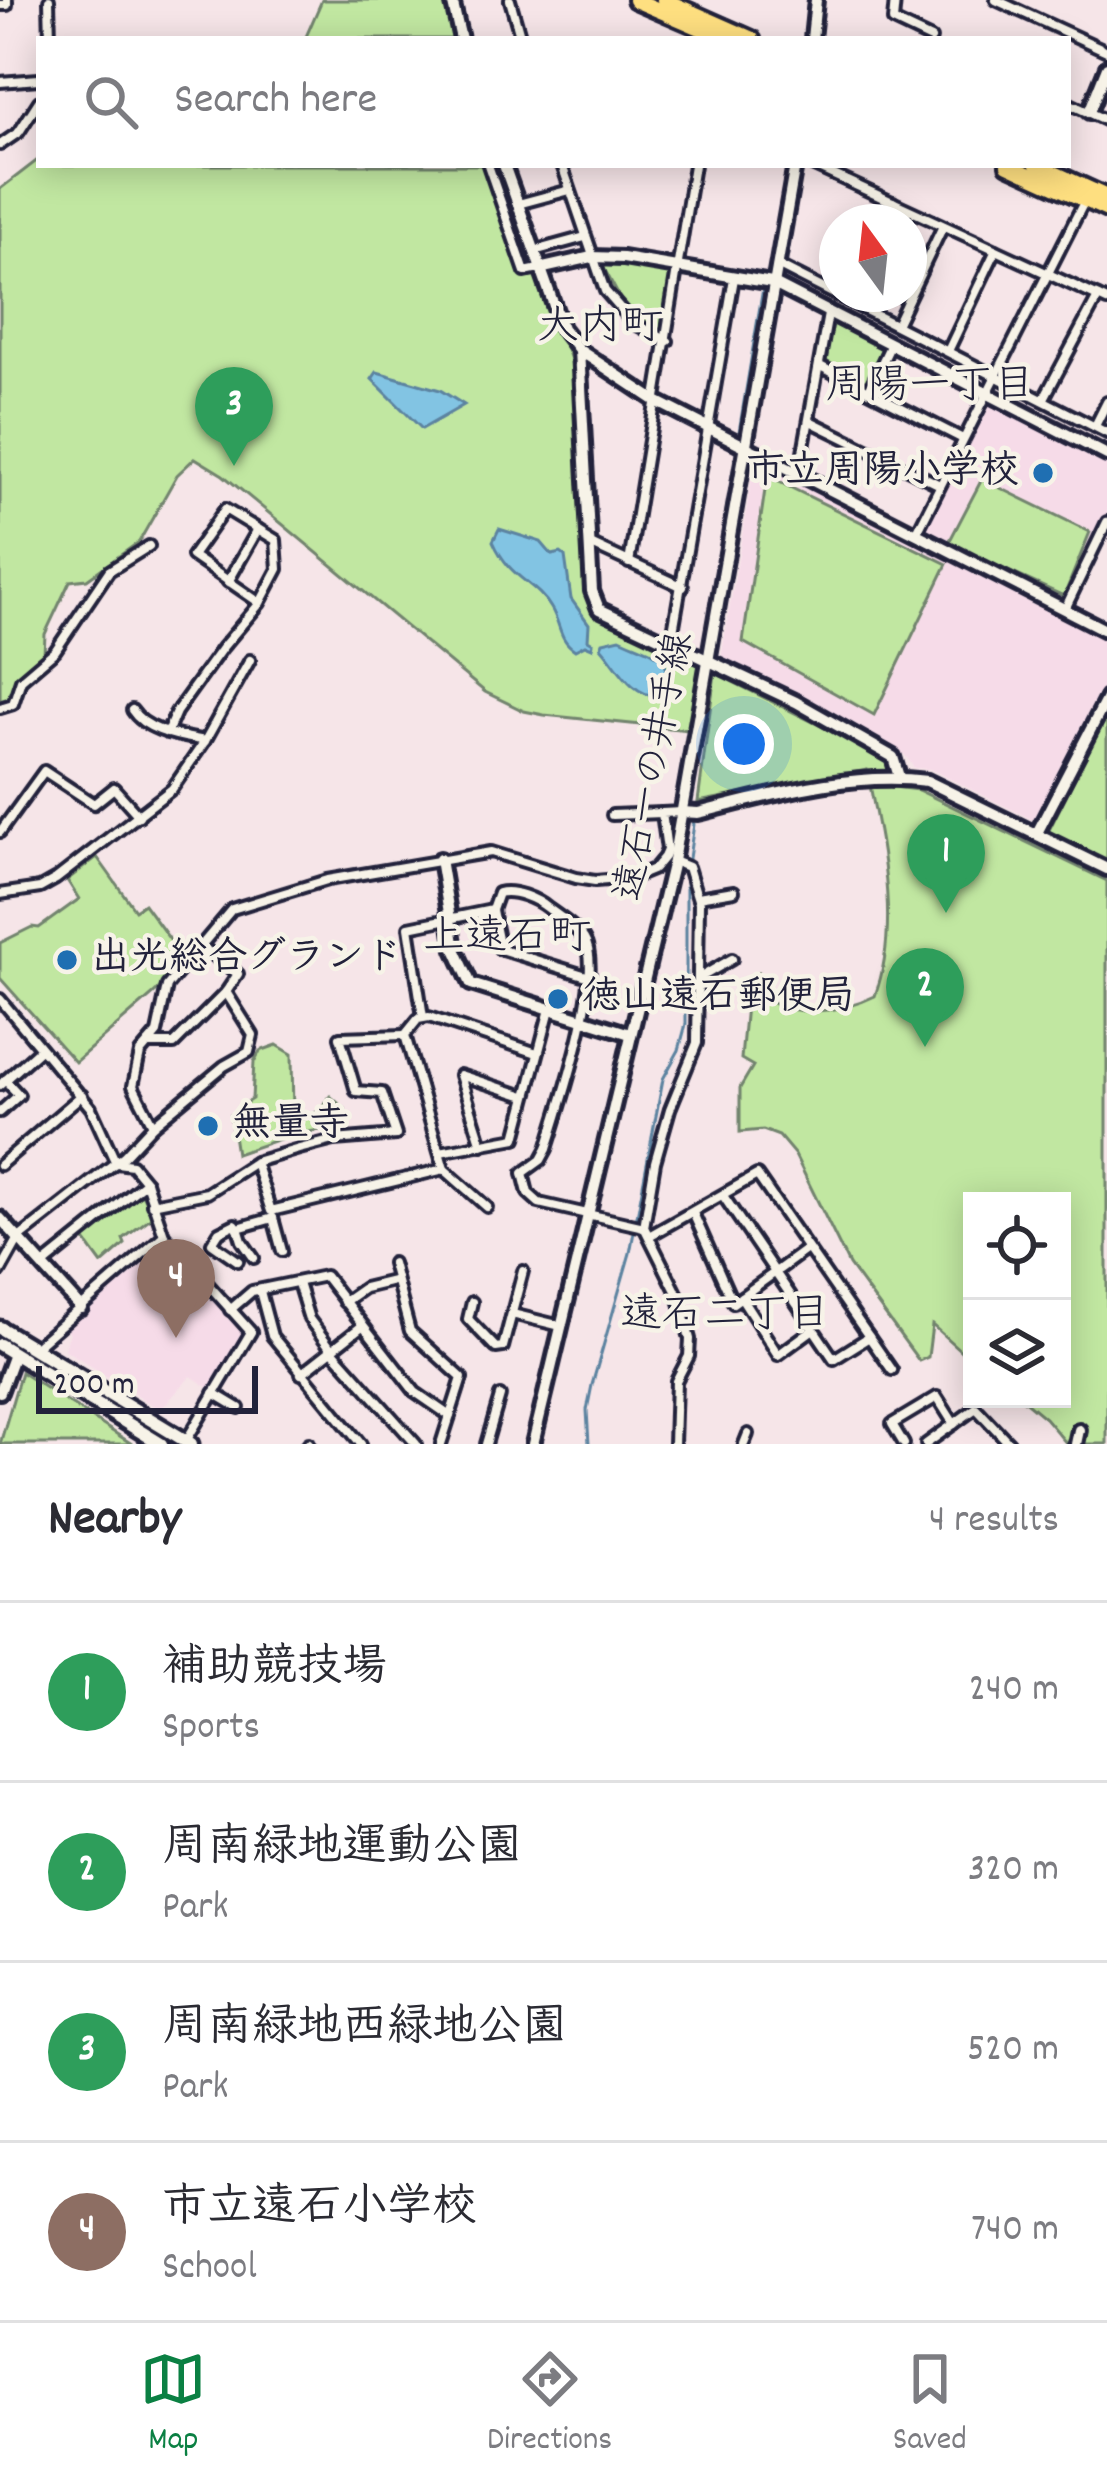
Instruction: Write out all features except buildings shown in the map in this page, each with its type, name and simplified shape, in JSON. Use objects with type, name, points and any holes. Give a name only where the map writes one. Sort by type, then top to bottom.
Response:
[{"type":"highway","points":[[635,0],[719,36]]},
{"type":"highway","points":[[664,0],[745,36]]},
{"type":"highway","points":[[1015,168],[1107,210]]},
{"type":"highway","points":[[1043,168],[1107,197]]},
{"type":"main road","points":[[0,1328],[188,1442]]},
{"type":"main road","points":[[3,1347],[161,1444]]},
{"type":"street","points":[[49,0],[50,36]]},
{"type":"street","points":[[452,0],[460,36]]},
{"type":"street","points":[[510,0],[520,36]]},
{"type":"street","points":[[812,36],[816,0]]},
{"type":"street","points":[[895,0],[893,20],[925,36]]},
{"type":"street","points":[[996,0],[1107,51]]},
{"type":"street","points":[[1089,112],[1107,68]]},
{"type":"street","points":[[0,82],[36,79]]},
{"type":"street","points":[[1071,104],[1107,121]]},
{"type":"street","points":[[0,145],[19,132],[36,105]]},
{"type":"street","points":[[489,168],[525,272],[592,256],[772,283],[1107,454]]},
{"type":"street","points":[[505,168],[562,328],[579,350],[656,400],[1107,631]]},
{"type":"street","points":[[563,168],[614,306],[633,323],[668,341]]},
{"type":"street","points":[[629,563],[694,168]]},
{"type":"street","name":"遠石一の井手線","points":[[533,1444],[673,861],[710,662],[740,442],[794,168]]},
{"type":"street","points":[[819,168],[1103,299],[1043,400]]},
{"type":"street","points":[[516,204],[570,190]]},
{"type":"street","points":[[916,534],[1085,200]]},
{"type":"street","points":[[896,326],[944,226]]},
{"type":"street","points":[[532,251],[585,237]]},
{"type":"street","points":[[948,351],[996,250]]},
{"type":"street","points":[[776,265],[819,284]]},
{"type":"street","points":[[671,644],[734,278]]},
{"type":"street","points":[[872,312],[1107,433]]},
{"type":"street","points":[[799,474],[828,314]]},
{"type":"street","points":[[869,390],[890,346]]},
{"type":"street","points":[[579,350],[593,601],[599,609],[796,702],[893,757],[899,777]]},
{"type":"street","points":[[820,366],[963,439]]},
{"type":"street","points":[[1095,426],[1107,403]]},
{"type":"street","points":[[810,420],[938,484]]},
{"type":"street","points":[[167,733],[176,712],[260,603],[278,569],[276,540],[225,509],[192,556],[260,603]]},
{"type":"street","points":[[1065,609],[1107,522]]},
{"type":"street","points":[[228,582],[258,529]]},
{"type":"street","points":[[589,543],[683,587]]},
{"type":"street","points":[[0,708],[13,704],[21,680],[55,652],[109,572],[149,546]]},
{"type":"street","points":[[0,894],[40,888],[56,879],[172,789],[250,661]]},
{"type":"street","points":[[1037,832],[1107,698]]},
{"type":"street","points":[[132,710],[137,718],[167,733],[205,741]]},
{"type":"street","points":[[0,832],[44,771],[94,805],[114,788],[139,816]]},
{"type":"street","points":[[611,814],[698,813],[813,787],[899,777],[926,781],[1107,869]]},
{"type":"street","points":[[153,1126],[133,1086],[140,1053],[158,1033],[167,986],[232,909],[327,880],[491,852],[576,878],[632,878],[654,869],[664,857],[662,813]]},
{"type":"street","points":[[440,859],[459,965],[471,984],[630,1034]]},
{"type":"street","points":[[673,861],[688,868],[698,897],[695,1052],[670,1109],[655,1162],[646,1232],[678,1294],[690,1339],[689,1356],[676,1381],[674,1444]]},
{"type":"street","points":[[590,977],[500,949],[492,910],[502,890],[547,907],[584,939],[590,977],[548,1149],[542,1160],[523,1173],[528,1193],[539,1203],[646,1232],[724,1197],[758,1174],[892,1370]]},
{"type":"street","points":[[698,897],[734,890]]},
{"type":"street","points":[[423,1017],[409,927],[492,910]]},
{"type":"street","points":[[147,1044],[174,1045],[238,974],[201,946]]},
{"type":"street","points":[[700,977],[732,959]]},
{"type":"street","points":[[0,1272],[19,1238],[116,1163],[224,1066],[249,1052],[253,1035],[226,992]]},
{"type":"street","points":[[0,999],[82,1095],[116,1163]]},
{"type":"street","points":[[440,1152],[515,1138],[550,1009]]},
{"type":"street","points":[[152,1204],[207,1193],[255,1162],[334,1140],[396,1135],[382,1093],[356,1091],[340,1037],[405,1036],[423,1017]]},
{"type":"street","points":[[423,1017],[537,1053]]},
{"type":"street","points":[[405,1036],[444,1169],[488,1207]]},
{"type":"street","points":[[0,1112],[19,1095],[3,1083],[39,1050]]},
{"type":"street","points":[[482,1145],[460,1075],[526,1096]]},
{"type":"street","points":[[0,1165],[82,1095]]},
{"type":"street","points":[[255,1162],[282,1252]]},
{"type":"street","points":[[116,1163],[132,1165],[146,1182],[164,1235],[251,1332],[188,1442]]},
{"type":"street","points":[[238,1228],[444,1169]]},
{"type":"street","points":[[43,1265],[146,1182]]},
{"type":"street","points":[[724,1197],[834,1359],[868,1337]]},
{"type":"street","points":[[693,1213],[734,1303],[808,1249]]},
{"type":"street","points":[[0,1217],[81,1307]]},
{"type":"street","points":[[238,1261],[212,1243],[219,1232],[235,1224],[254,1258]]},
{"type":"street","points":[[34,1348],[164,1235]]},
{"type":"street","points":[[392,1263],[410,1331],[462,1378],[441,1444]]},
{"type":"street","points":[[472,1302],[468,1319],[496,1348],[503,1347],[523,1271]]},
{"type":"street","points":[[230,1310],[259,1290],[325,1276],[416,1392],[450,1416]]},
{"type":"street","points":[[344,1302],[364,1288],[394,1281]]},
{"type":"street","points":[[298,1283],[309,1319],[416,1444]]},
{"type":"street","points":[[259,1290],[272,1336],[361,1444]]},
{"type":"street","points":[[741,1297],[778,1354],[812,1330]]},
{"type":"street","points":[[512,1314],[561,1326]]},
{"type":"street","points":[[301,1374],[362,1326]]},
{"type":"street","points":[[0,1392],[3,1347]]},
{"type":"street","points":[[214,1393],[239,1408]]},
{"type":"street","points":[[486,1444],[500,1396]]},
{"type":"street","points":[[904,1444],[892,1424],[937,1397],[954,1424]]},
{"type":"street","points":[[926,1444],[976,1408],[1010,1444]]},
{"type":"street","points":[[1076,1444],[1079,1430]]},
{"type":"shaded area","points":[[988,398],[1107,457],[1107,519],[1065,601],[922,532]]},
{"type":"shaded area","points":[[755,460],[1107,637],[1107,688],[1035,821],[930,769],[914,768],[905,755],[721,659]]},
{"type":"shaded area","points":[[164,1238],[244,1333],[212,1390],[191,1376],[160,1410],[64,1349],[70,1333],[64,1328]]},
{"type":"green space","points":[[322,0],[445,0],[454,36],[306,36]]},
{"type":"green space","points":[[36,161],[36,168],[495,168],[572,362],[589,598],[607,619],[704,663],[690,730],[544,715],[485,692],[223,475],[195,458],[177,475],[139,542],[87,579],[70,581],[45,634],[44,654],[21,677],[12,697],[0,701],[0,189]]},
{"type":"green space","points":[[599,259],[673,273],[664,335],[623,304]]},
{"type":"green space","points":[[831,320],[885,348],[867,383],[824,360]]},
{"type":"green space","points":[[767,476],[947,564],[874,715],[743,642]]},
{"type":"green space","points":[[982,479],[1090,532],[1064,596],[948,544]]},
{"type":"green space","points":[[715,673],[885,758],[892,787],[918,790],[1107,881],[1107,1444],[1067,1444],[1033,1408],[1071,1408],[1071,1192],[963,1192],[963,1353],[932,1325],[928,1357],[919,1361],[849,1265],[795,1155],[779,1136],[763,1130],[740,1132],[740,1088],[753,1066],[741,1059],[748,983],[758,973],[764,998],[804,1011],[849,1006],[875,996],[883,969],[888,912],[867,770],[698,802]]},
{"type":"green space","points":[[1107,713],[1107,861],[1048,832]]},
{"type":"green space","name":"出光総合グランド","points":[[97,857],[135,910],[144,904],[184,959],[156,992],[75,1062],[0,978],[0,943],[39,928],[79,899],[67,880]]},
{"type":"green space","points":[[277,1045],[292,1054],[293,1117],[302,1120],[320,1110],[330,1096],[345,1109],[332,1128],[291,1135],[236,1154],[230,1115],[242,1112],[252,1099],[254,1062],[260,1051]]},
{"type":"green space","points":[[141,1192],[153,1216],[123,1239],[125,1244],[102,1264],[83,1238]]},
{"type":"green space","points":[[21,1372],[132,1444],[0,1444]]},
{"type":"water","points":[[377,372],[440,390],[464,405],[422,429],[372,379]]},
{"type":"water","points":[[499,529],[541,542],[552,555],[565,556],[571,599],[589,624],[592,648],[585,645],[575,650],[565,641],[545,599],[500,554],[493,541]]},
{"type":"water","points":[[620,638],[652,652],[665,664],[659,697],[632,685],[601,647],[603,642]]},
{"type":"waterway","points":[[738,438],[763,288]]},
{"type":"waterway","points":[[702,651],[737,448]]},
{"type":"waterway","points":[[680,794],[701,661]]},
{"type":"waterway","points":[[688,865],[694,824],[689,817]]},
{"type":"waterway","points":[[589,1444],[587,1410],[592,1385],[630,1253],[663,1079],[686,1024],[686,875]]},
{"type":"place","name":"周南緑地西緑地公園","points":[[234,466]]},
{"type":"place","name":"市立周陽小学校","points":[[1043,473]]},
{"type":"place","name":"補助競技場","points":[[946,913]]},
{"type":"place","name":"出光総合グランド","points":[[67,960]]},
{"type":"place","name":"徳山遠石郵便局","points":[[558,999]]},
{"type":"place","name":"周南緑地運動公園","points":[[925,1047]]},
{"type":"place","name":"無量寺","points":[[208,1126]]},
{"type":"place","name":"市立遠石小学校","points":[[176,1338]]},
{"type":"district","name":"大内町","points":[[600,330]]},
{"type":"district","name":"周陽一丁目","points":[[930,389]]},
{"type":"district","name":"上遠石町","points":[[507,940]]},
{"type":"district","name":"遠石二丁目","points":[[725,1318]]}]
